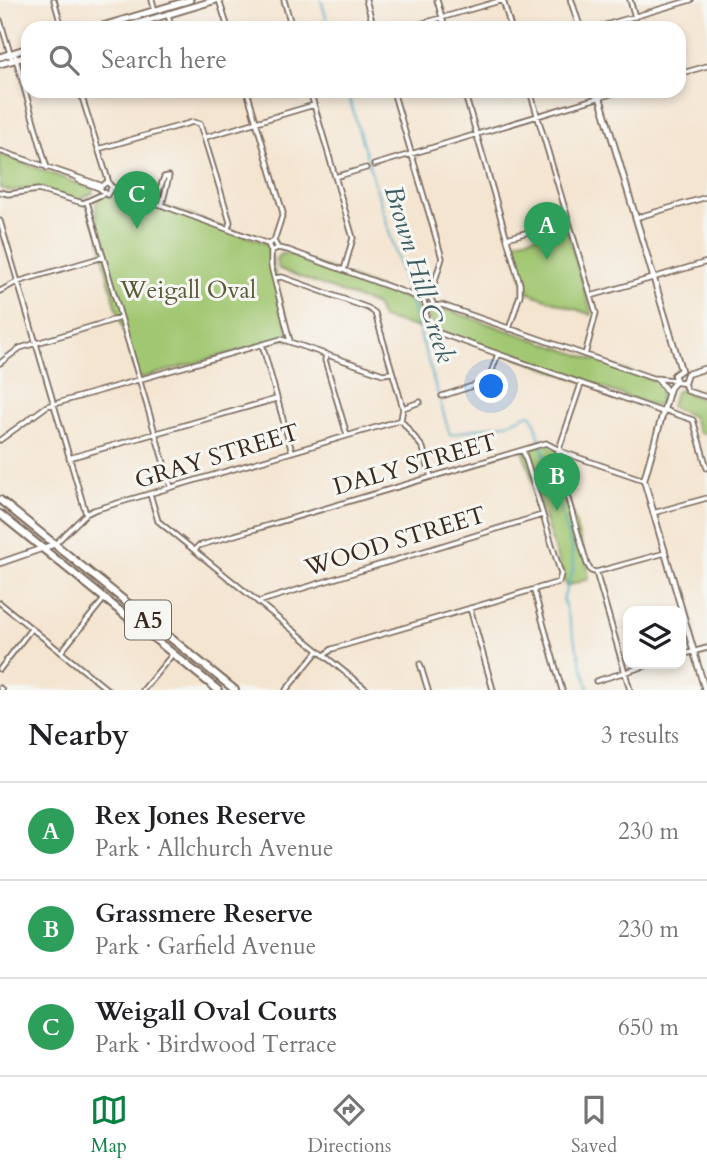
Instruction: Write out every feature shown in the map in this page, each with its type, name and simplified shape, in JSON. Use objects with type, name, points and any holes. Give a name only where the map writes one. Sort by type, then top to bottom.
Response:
[{"type":"highway","name":"A5","points":[[0,500],[235,690]]},
{"type":"highway","name":"A5","points":[[0,514],[218,690]]},
{"type":"highway","points":[[76,575],[82,567]]},
{"type":"highway","points":[[130,619],[133,615],[131,607]]},
{"type":"highway","points":[[169,637],[173,653]]},
{"type":"main road","points":[[119,21],[173,2],[190,0]]},
{"type":"main road","points":[[146,21],[218,0]]},
{"type":"main road","points":[[152,11],[156,18]]},
{"type":"main road","points":[[0,64],[21,52]]},
{"type":"main road","points":[[0,57],[21,56]]},
{"type":"street","points":[[54,0],[60,21]]},
{"type":"street","points":[[152,0],[152,11]]},
{"type":"street","points":[[218,0],[226,21]]},
{"type":"street","points":[[284,0],[290,21]]},
{"type":"street","points":[[366,0],[372,21]]},
{"type":"street","points":[[437,0],[443,21]]},
{"type":"street","points":[[431,21],[503,0],[509,21]]},
{"type":"street","points":[[571,0],[578,21]]},
{"type":"street","points":[[630,0],[635,17]]},
{"type":"street","points":[[620,21],[691,0]]},
{"type":"street","points":[[168,14],[170,21]]},
{"type":"street","points":[[0,20],[21,82]]},
{"type":"street","points":[[686,72],[707,66]]},
{"type":"street","points":[[26,98],[47,168]]},
{"type":"street","points":[[82,98],[104,170],[105,188]]},
{"type":"street","points":[[249,98],[283,216],[274,241],[268,244]]},
{"type":"street","points":[[312,98],[353,242],[344,270]]},
{"type":"street","points":[[395,98],[442,258],[430,297],[433,303],[657,379],[677,381],[687,391],[707,397]]},
{"type":"street","points":[[466,98],[521,290],[509,328]]},
{"type":"street","points":[[532,98],[591,296],[596,323],[585,355]]},
{"type":"street","points":[[374,166],[600,98],[681,370],[664,411]]},
{"type":"street","points":[[206,136],[314,105]]},
{"type":"street","points":[[98,149],[193,122],[200,124],[206,136],[230,222],[228,228]]},
{"type":"street","points":[[0,151],[105,188],[155,202],[268,244],[288,340]]},
{"type":"street","points":[[335,177],[366,168]]},
{"type":"street","points":[[155,202],[164,177],[169,176],[162,205]]},
{"type":"street","points":[[0,191],[8,194],[38,190],[77,203],[87,202],[105,188]]},
{"type":"street","points":[[635,218],[707,197]]},
{"type":"street","points":[[87,202],[171,487]]},
{"type":"street","points":[[0,221],[86,514]]},
{"type":"street","points":[[507,238],[568,221]]},
{"type":"street","points":[[274,241],[278,248]]},
{"type":"street","points":[[271,251],[278,248],[424,299],[430,297]]},
{"type":"street","points":[[0,290],[17,282],[103,257]]},
{"type":"street","points":[[591,296],[707,262]]},
{"type":"street","points":[[274,278],[282,277],[372,310],[403,408],[401,420],[423,448],[431,477]]},
{"type":"street","points":[[424,299],[424,319],[433,330],[693,421],[707,468]]},
{"type":"street","points":[[426,307],[433,303]]},
{"type":"street","points":[[0,363],[20,348],[120,318]]},
{"type":"street","points":[[0,440],[53,404],[262,344],[288,340],[383,374],[391,373]]},
{"type":"street","points":[[262,344],[292,452]]},
{"type":"street","points":[[326,354],[347,435]]},
{"type":"street","points":[[442,396],[488,381],[498,354]]},
{"type":"street","points":[[705,690],[644,480],[668,393],[677,381],[687,374],[707,368]]},
{"type":"street","points":[[681,370],[687,374]]},
{"type":"street","points":[[657,379],[666,386],[668,393]]},
{"type":"street","points":[[581,384],[556,458],[587,565],[596,572],[630,690]]},
{"type":"street","points":[[69,458],[276,399]]},
{"type":"street","points":[[403,408],[420,402]]},
{"type":"street","name":"GRAY STREET","points":[[55,544],[86,514],[401,420]]},
{"type":"street","name":"DALY STREET","points":[[195,551],[198,546],[546,443],[644,480]]},
{"type":"street","points":[[325,655],[332,649],[557,584],[561,574],[523,450]]},
{"type":"street","points":[[150,494],[158,521],[367,690]]},
{"type":"street","points":[[653,513],[707,498]]},
{"type":"street","name":"WOOD STREET","points":[[258,602],[542,515]]},
{"type":"street","points":[[0,563],[55,544]]},
{"type":"street","points":[[596,572],[665,553]]},
{"type":"street","points":[[533,590],[562,690]]},
{"type":"street","points":[[61,652],[105,598]]},
{"type":"street","points":[[0,603],[108,690]]},
{"type":"street","points":[[470,608],[493,690]]},
{"type":"street","points":[[0,668],[31,629]]},
{"type":"street","points":[[686,654],[707,648]]},
{"type":"street","points":[[286,690],[318,651]]},
{"type":"street","points":[[143,690],[173,653]]},
{"type":"street","points":[[420,664],[428,690]]},
{"type":"street","points":[[596,681],[636,669]]},
{"type":"green space","points":[[0,154],[92,189],[93,193],[78,200],[35,187],[10,191],[0,188]]},
{"type":"green space","name":"Weigall Oval","points":[[123,191],[268,244],[290,341],[281,339],[138,379],[106,270],[96,203],[103,194]]},
{"type":"green space","points":[[566,228],[592,315],[526,292],[513,242]]},
{"type":"green space","points":[[281,254],[290,254],[415,302],[419,313],[419,328],[382,318],[376,305],[279,269],[276,259]]},
{"type":"green space","points":[[442,308],[662,383],[659,406],[444,332],[427,318],[431,309]]},
{"type":"green space","points":[[683,389],[690,395],[707,400],[707,433],[699,433],[692,416],[671,407],[675,392]]},
{"type":"green space","points":[[548,443],[558,449],[556,458],[589,579],[566,586],[523,450]]},
{"type":"waterway","name":"Brown Hill Creek","points":[[321,0],[327,21]]},
{"type":"waterway","name":"Brown Hill Creek","points":[[349,98],[407,291]]},
{"type":"waterway","name":"Brown Hill Creek","points":[[409,297],[450,435],[508,423],[531,414],[534,419],[572,549],[573,570],[563,599],[589,690]]},
{"type":"place","name":"Weigall Oval Courts","points":[[137,229]]},
{"type":"place","name":"Rex Jones Reserve","points":[[547,260]]},
{"type":"place","name":"Grassmere Reserve","points":[[557,511]]}]
